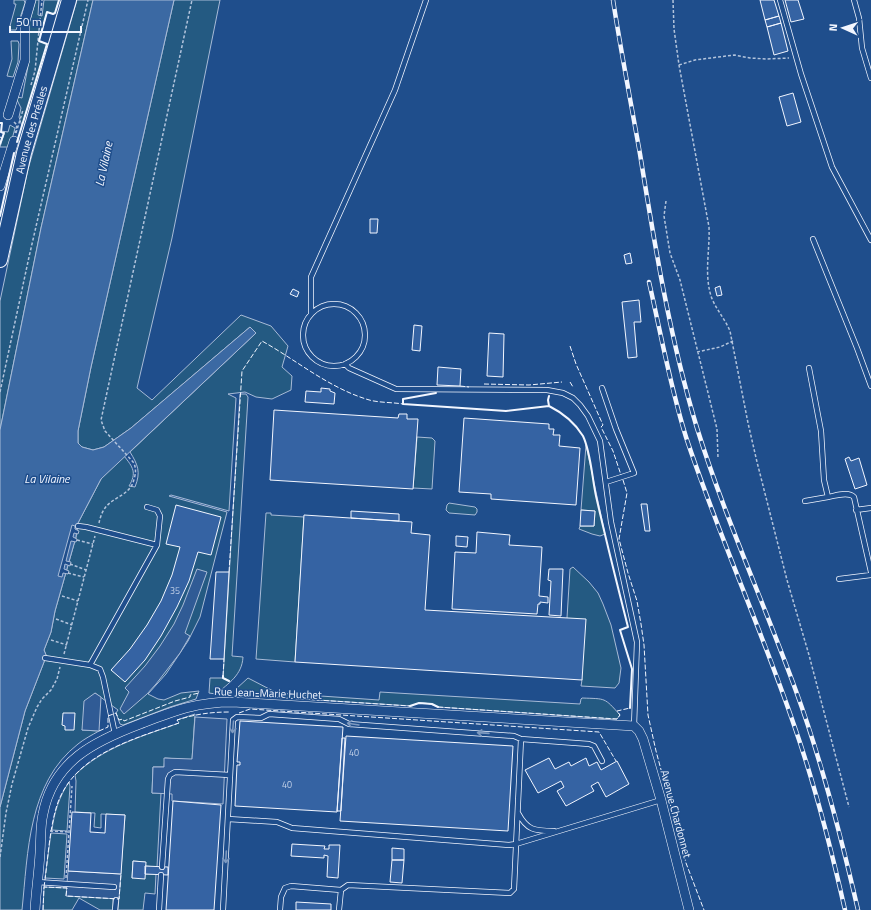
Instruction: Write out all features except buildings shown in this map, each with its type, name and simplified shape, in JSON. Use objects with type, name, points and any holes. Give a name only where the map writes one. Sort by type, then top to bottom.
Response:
[{"type":"main road","name":"Avenue des Préales","points":[[0,260],[24,153],[69,0]]},
{"type":"street","points":[[8,115],[25,60],[25,21],[31,0]]},
{"type":"street","points":[[0,186],[14,141]]},
{"type":"street","name":"Rue Jean-Marie Huchet","points":[[35,910],[40,852],[40,830],[43,813],[48,795],[63,771],[83,751],[115,734],[187,707],[223,702],[634,726]]},
{"type":"street","name":"Avenue Chardonnet","points":[[634,726],[639,731],[643,739],[661,800],[689,910]]},
{"type":"lane","points":[[311,314],[311,277],[395,90],[426,0]]},
{"type":"lane","points":[[780,0],[796,57],[832,167],[871,240]]},
{"type":"lane","points":[[854,0],[859,18],[862,48],[871,78]]},
{"type":"lane","points":[[813,239],[871,386]]},
{"type":"lane","points":[[326,304],[344,305],[354,311],[361,319],[364,329],[364,340],[360,351],[353,359],[345,364],[334,366],[324,364],[313,358],[306,350],[303,341],[303,330],[305,323],[316,309],[326,304]]},
{"type":"lane","points":[[345,364],[349,368],[396,389],[547,390],[563,393],[573,398],[580,405],[596,430],[600,442],[606,482],[607,502],[614,541],[637,642],[634,726]]},
{"type":"lane","points":[[809,368],[821,431],[824,480],[828,497]]},
{"type":"lane","points":[[602,388],[616,429],[634,473],[606,482]]},
{"type":"lane","points":[[804,501],[847,494],[854,497],[871,573],[839,579]]},
{"type":"lane","points":[[90,665],[157,545],[160,516],[157,510],[147,507]]},
{"type":"lane","points":[[856,510],[871,508]]},
{"type":"lane","points":[[78,526],[157,545]]},
{"type":"lane","points":[[45,658],[90,665],[100,669],[115,734]]},
{"type":"lane","points":[[223,910],[233,720],[237,717],[261,718],[269,714],[340,719],[349,724],[514,736],[521,739],[589,744],[594,746],[602,761]]},
{"type":"lane","points":[[280,910],[281,897],[285,888],[291,886],[341,890],[348,885],[510,893],[514,889],[521,739]]},
{"type":"lane","points":[[162,867],[168,779],[170,775],[175,772],[230,775]]},
{"type":"lane","points":[[228,819],[277,822],[292,828],[509,845],[661,800]]},
{"type":"lane","points":[[518,812],[524,823],[532,830],[560,831]]},
{"type":"lane","points":[[159,910],[161,875]]},
{"type":"lane","points":[[37,882],[114,887]]},
{"type":"lane","points":[[339,910],[341,890]]},
{"type":"lane","points":[[115,910],[116,900]]},
{"type":"path","points":[[0,392],[29,257],[88,0]]},
{"type":"path","points":[[0,857],[6,813],[12,784],[28,728],[37,707],[42,699],[51,690],[57,679],[93,544],[105,507],[128,492],[133,485],[136,469],[131,460],[105,431],[101,420],[192,0]]},
{"type":"path","points":[[673,0],[674,29],[679,65],[709,227],[710,242],[707,272],[708,283],[711,296],[725,320],[733,341],[748,423],[757,462],[787,580],[810,655],[849,807]]},
{"type":"path","points":[[679,65],[695,60],[734,55],[767,59],[796,57]]},
{"type":"path","points":[[8,115],[16,125],[14,141]]},
{"type":"path","points":[[666,201],[664,216],[670,253],[680,280],[717,429],[718,458]]},
{"type":"path","points":[[697,352],[733,341]]},
{"type":"path","points":[[76,540],[93,544]]},
{"type":"path","points":[[70,564],[86,570]]},
{"type":"path","points":[[68,572],[84,577]]},
{"type":"path","points":[[62,596],[78,601]]},
{"type":"path","points":[[56,619],[72,625]]},
{"type":"path","points":[[51,640],[67,645]]},
{"type":"path","points":[[66,883],[72,786]]},
{"type":"path","points":[[40,830],[69,832]]},
{"type":"shaded area","points":[[14,0],[24,0],[25,3],[16,30],[10,30],[16,4],[14,4]]},
{"type":"shaded area","points":[[36,0],[39,0],[38,15],[42,16],[44,0],[59,0],[55,13],[53,14],[47,12],[39,41],[47,44],[22,126],[19,117],[21,108],[17,100],[18,97],[22,98],[29,61],[29,24]]},
{"type":"shaded area","points":[[77,0],[93,0],[41,228],[0,430],[0,301],[28,169]]},
{"type":"shaded area","points":[[174,0],[220,0],[172,238],[137,388],[152,400],[241,315],[271,326],[288,346],[282,367],[292,376],[291,390],[272,399],[256,397],[245,392],[228,394],[236,398],[229,511],[171,495],[169,496],[227,512],[200,617],[188,641],[166,674],[148,694],[164,700],[181,693],[199,691],[196,699],[123,725],[120,724],[116,713],[118,710],[95,693],[82,730],[99,731],[80,742],[61,760],[49,778],[40,798],[29,842],[22,910],[0,910],[0,807],[25,711],[46,655],[44,650],[51,632],[55,611],[76,537],[78,523],[101,479],[124,456],[133,470],[133,477],[129,486],[135,487],[138,477],[138,469],[130,452],[256,333],[250,327],[131,428],[104,447],[93,450],[82,447],[78,443],[78,431],[91,367]]},
{"type":"shaded area","points":[[11,41],[18,41],[19,44],[18,62],[13,77],[7,76],[12,59]]},
{"type":"shaded area","points":[[10,125],[15,128],[10,147],[0,147],[4,134],[1,131],[8,132]]},
{"type":"shaded area","points":[[240,394],[246,394],[248,397],[232,656],[243,657],[237,674],[216,694],[209,693],[210,678],[223,678]]},
{"type":"shaded area","points":[[417,437],[432,438],[435,441],[432,489],[413,488]]},
{"type":"shaded area","points":[[586,445],[605,534],[600,536],[579,529],[580,526],[594,526],[595,511],[581,510]]},
{"type":"shaded area","points":[[449,503],[475,507],[477,512],[475,515],[449,513],[446,510]]},
{"type":"shaded area","points":[[266,513],[271,513],[271,515],[304,517],[295,662],[256,659]]},
{"type":"shaded area","points":[[573,567],[598,593],[611,625],[621,668],[619,683],[615,688],[581,686],[582,680],[567,618],[570,569]]},
{"type":"shaded area","points":[[197,569],[207,572],[185,633],[190,636],[180,653],[156,684],[124,714],[120,709],[129,692],[125,688],[145,666],[174,624]]},
{"type":"shaded area","points":[[248,678],[277,693],[379,700],[380,692],[580,704],[582,698],[600,699],[611,705],[620,715],[617,719],[613,719],[438,707],[422,703],[412,706],[238,695],[236,689]]},
{"type":"shaded area","points":[[95,693],[101,697],[99,731],[82,730],[84,701]]},
{"type":"shaded area","points":[[195,714],[192,760],[165,758],[164,767],[153,767],[152,793],[161,793],[157,867],[145,866],[145,862],[133,861],[132,878],[145,874],[156,874],[155,894],[145,893],[143,910],[118,910],[125,815],[101,814],[101,828],[94,827],[95,813],[75,812],[75,775],[98,757],[124,743],[179,723],[177,720]]},
{"type":"shaded area","points":[[195,717],[227,719],[223,804],[172,801],[172,794],[152,793],[153,767],[164,767],[164,758],[192,759]]},
{"type":"shaded area","points":[[69,782],[67,831],[52,830],[54,817],[62,793]]},
{"type":"shaded area","points":[[51,833],[67,834],[64,879],[45,878]]},
{"type":"shaded area","points":[[68,871],[121,874],[119,899],[66,896]]},
{"type":"shaded area","points":[[44,887],[67,888],[67,896],[113,898],[113,910],[100,910],[79,898],[72,910],[43,910]]},
{"type":"water","name":"La Vilaine","points":[[93,0],[174,0],[91,367],[78,431],[78,443],[82,447],[93,450],[104,447],[131,428],[250,327],[256,333],[101,479],[78,523],[76,537],[55,611],[51,632],[44,650],[46,655],[25,711],[0,807],[0,430],[41,228]]},
{"type":"pier","points":[[72,525],[79,531],[78,534],[74,533],[73,537],[77,539],[76,542],[71,541],[66,561],[71,562],[70,566],[65,564],[64,569],[69,571],[68,574],[63,573],[62,577],[58,576]]},
{"type":"railway","points":[[613,0],[658,258],[671,327],[687,394],[708,462],[732,528],[784,658],[814,745],[845,855],[858,910]]},
{"type":"railway","points":[[649,282],[680,418],[698,473],[768,653],[802,748],[822,817],[845,910]]},
{"type":"fence","points":[[229,572],[242,371],[262,341],[338,388],[366,399],[403,404]]},
{"type":"fence","points":[[570,346],[576,364],[603,425],[601,427],[613,451],[621,475]]},
{"type":"fence","points":[[484,384],[529,385],[562,382]]},
{"type":"fence","points":[[570,382],[573,387]]},
{"type":"fence","points":[[460,386],[469,387]]},
{"type":"fence","points":[[623,480],[627,493],[619,539],[637,601],[641,624],[644,645],[648,715],[656,751],[686,863],[704,910]]},
{"type":"fence","points":[[223,676],[224,659]]},
{"type":"fence","points":[[99,731],[108,727],[108,716],[116,713],[119,720],[123,719],[124,721],[175,701],[190,697],[190,695],[199,693]]},
{"type":"fence","points":[[240,695],[410,706]]},
{"type":"fence","points":[[438,707],[617,719],[620,715],[617,711],[630,708]]},
{"type":"fence","points":[[239,713],[250,709],[599,732],[616,761]]},
{"type":"fence","points":[[44,887],[50,835],[54,815],[65,787],[77,773],[91,761],[108,751],[143,735],[179,723],[177,720],[216,712],[230,712]]},
{"type":"fence","points":[[43,910],[44,887],[67,888],[66,896],[119,899],[121,874]]},
{"type":"wall","points":[[17,142],[47,44],[39,41],[47,12],[53,14],[55,13],[59,0]]},
{"type":"wall","points":[[0,123],[2,123],[1,132],[4,133],[0,144]]},
{"type":"wall","points":[[0,216],[14,153]]},
{"type":"wall","points":[[436,393],[403,399],[403,404],[506,411],[549,406]]},
{"type":"wall","points":[[549,396],[549,406],[564,415],[576,427],[583,436],[588,450],[596,496],[628,627],[620,630],[632,669],[630,708]]},
{"type":"wall","points":[[223,676],[223,678],[229,681]]},
{"type":"wall","points":[[236,689],[238,695],[240,695]]},
{"type":"wall","points":[[410,706],[419,703],[432,704],[438,707]]}]
